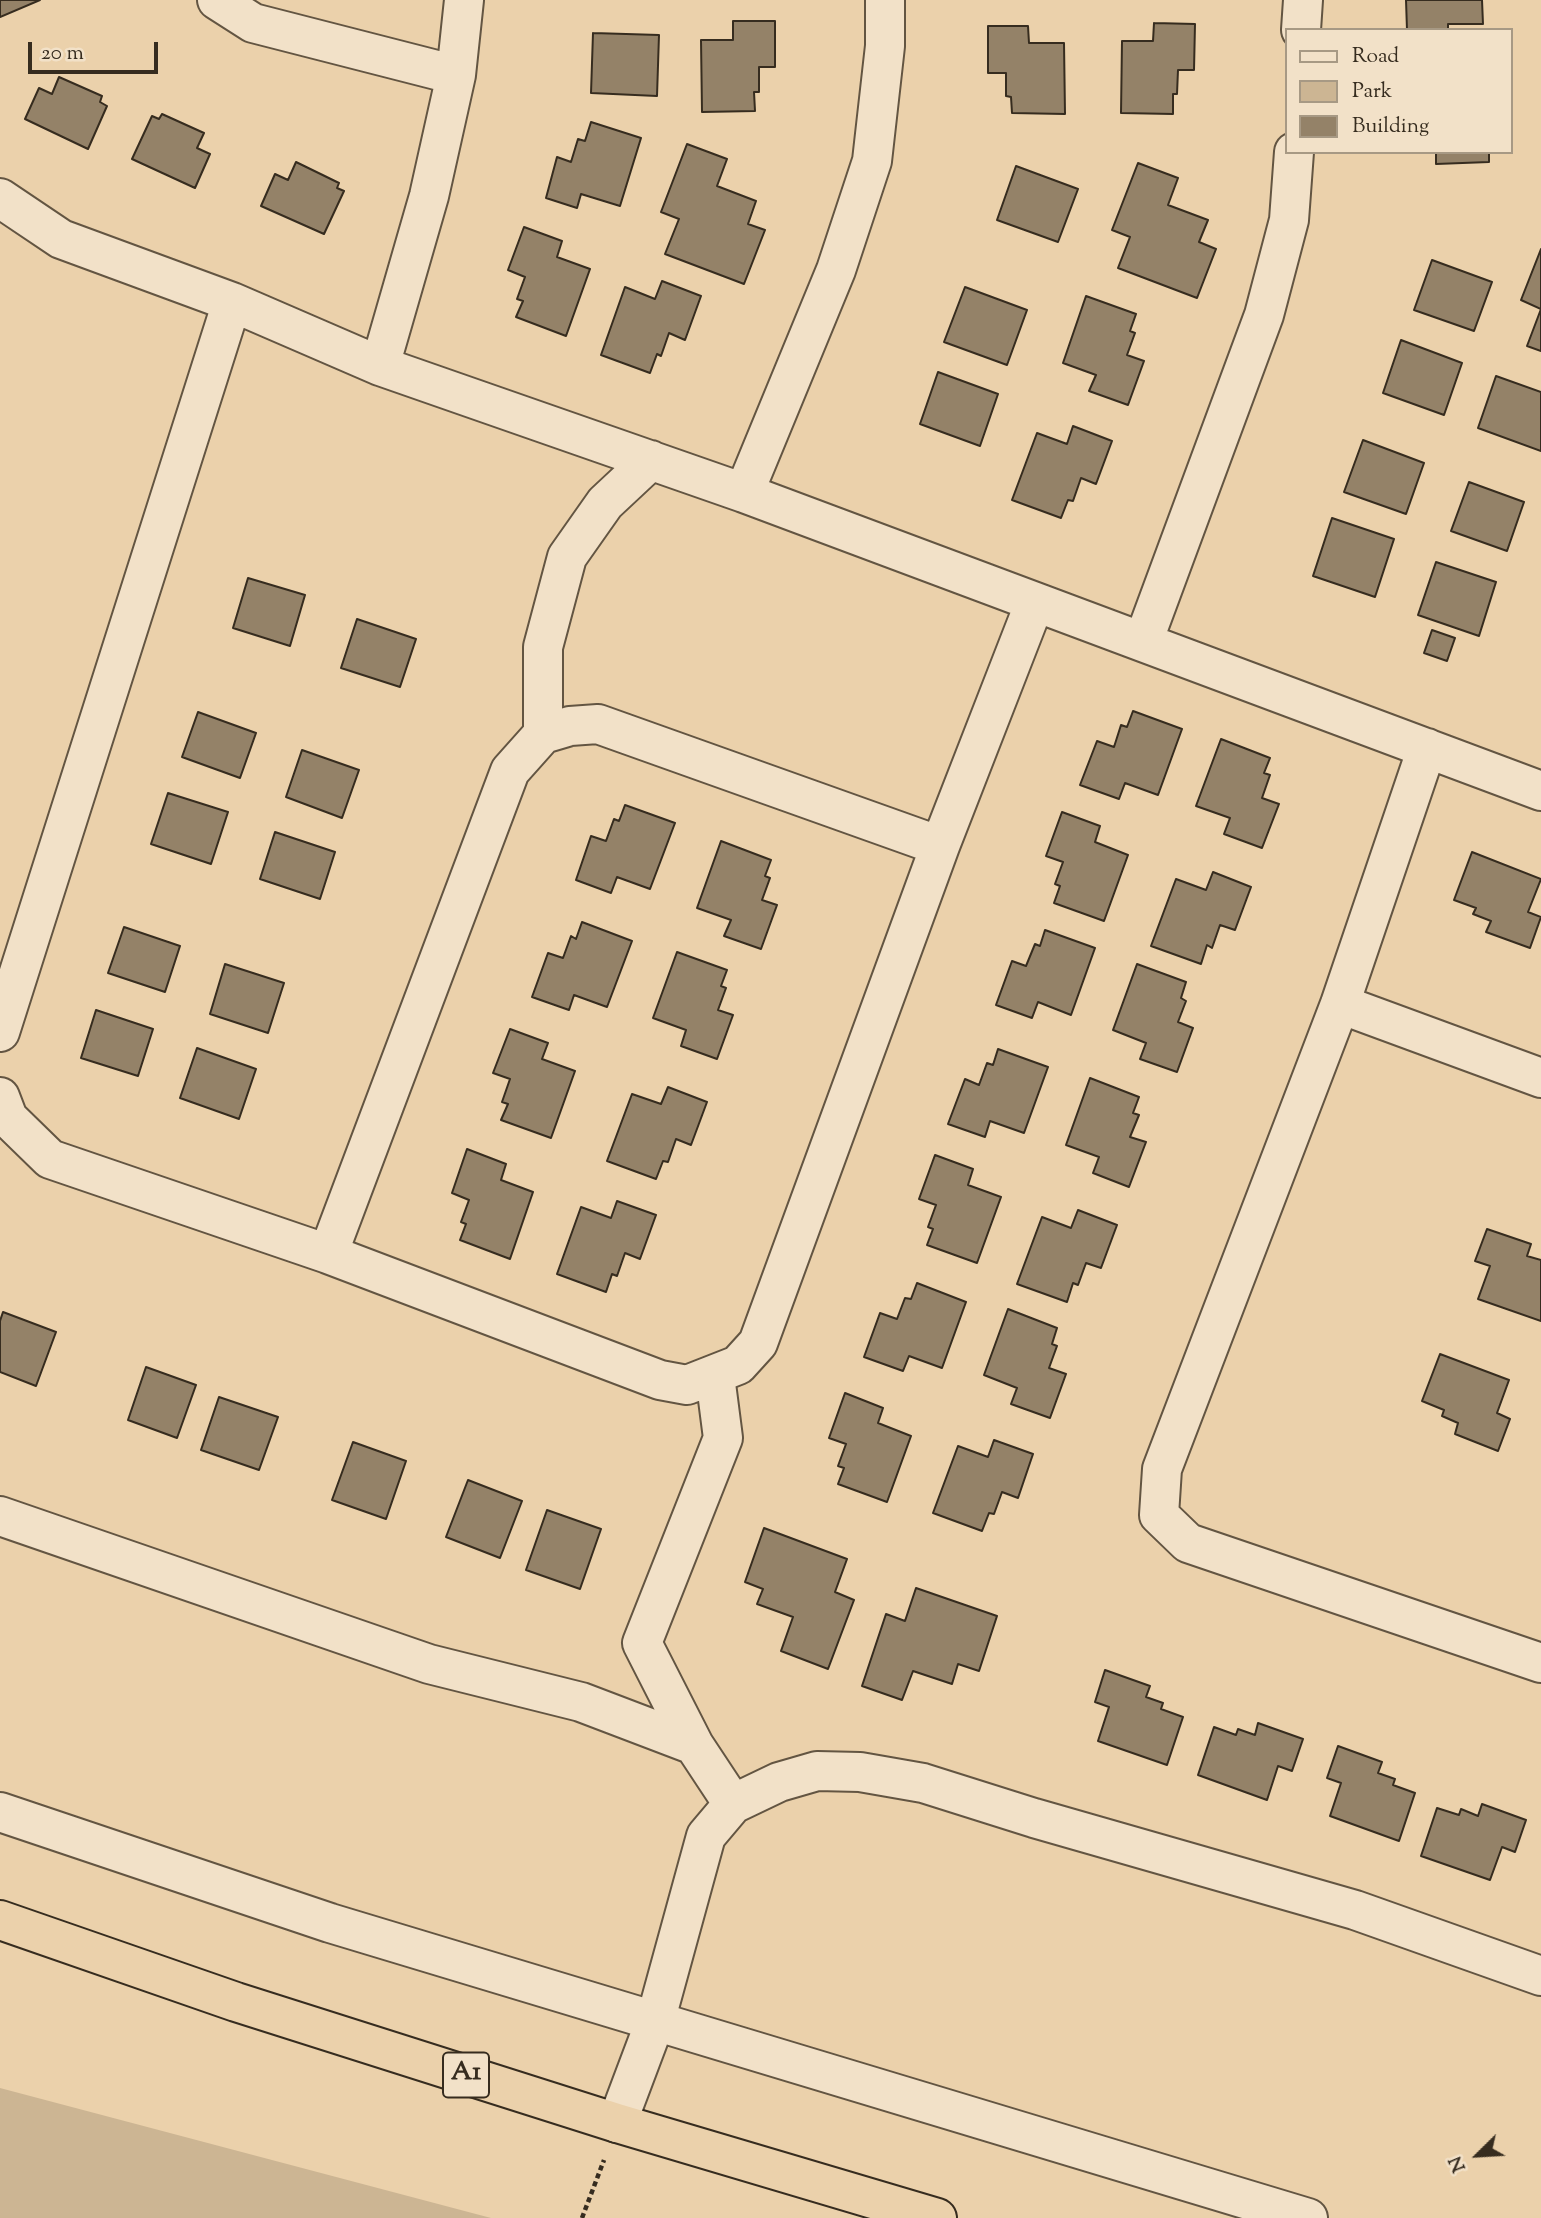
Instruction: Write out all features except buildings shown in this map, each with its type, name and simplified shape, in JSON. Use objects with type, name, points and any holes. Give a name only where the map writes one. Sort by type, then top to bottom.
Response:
[{"type":"highway","name":"A1","points":[[0,1920],[236,2002],[617,2123],[937,2218]]},
{"type":"street","points":[[216,0],[253,23],[456,75]]},
{"type":"street","points":[[380,366],[429,196],[456,75],[464,0]]},
{"type":"street","points":[[744,493],[836,270],[872,161],[885,46],[885,0]]},
{"type":"street","points":[[1301,28],[1303,0]]},
{"type":"street","points":[[1143,642],[1264,315],[1289,220],[1294,154]]},
{"type":"street","points":[[0,198],[61,239],[232,302],[380,366],[744,493],[1541,791]]},
{"type":"street","points":[[0,1032],[232,302]]},
{"type":"street","points":[[543,734],[543,647],[567,556],[605,503],[651,460]]},
{"type":"street","points":[[0,1097],[8,1118],[50,1159],[328,1254],[660,1380],[687,1385],[738,1366],[758,1343],[940,846],[1035,602]]},
{"type":"street","points":[[328,1254],[510,771],[543,734],[570,726],[598,724],[940,846]]},
{"type":"street","points":[[1427,748],[1340,1004],[1161,1469],[1159,1515],[1188,1543],[1541,1663]]},
{"type":"street","points":[[1340,1004],[1541,1078]]},
{"type":"street","points":[[715,1376],[723,1438],[642,1643],[694,1745],[733,1804]]},
{"type":"street","points":[[0,1516],[429,1664],[581,1702],[694,1745]]},
{"type":"street","points":[[617,2123],[655,2022],[706,1836],[733,1804],[779,1782],[817,1771],[860,1772],[923,1783],[1034,1818],[1356,1910],[1541,1976]]},
{"type":"street","points":[[0,1811],[330,1923],[1308,2218]]},
{"type":"path","points":[[582,2218],[617,2123]]},
{"type":"green space","points":[[0,2088],[491,2218],[0,2218]]}]
